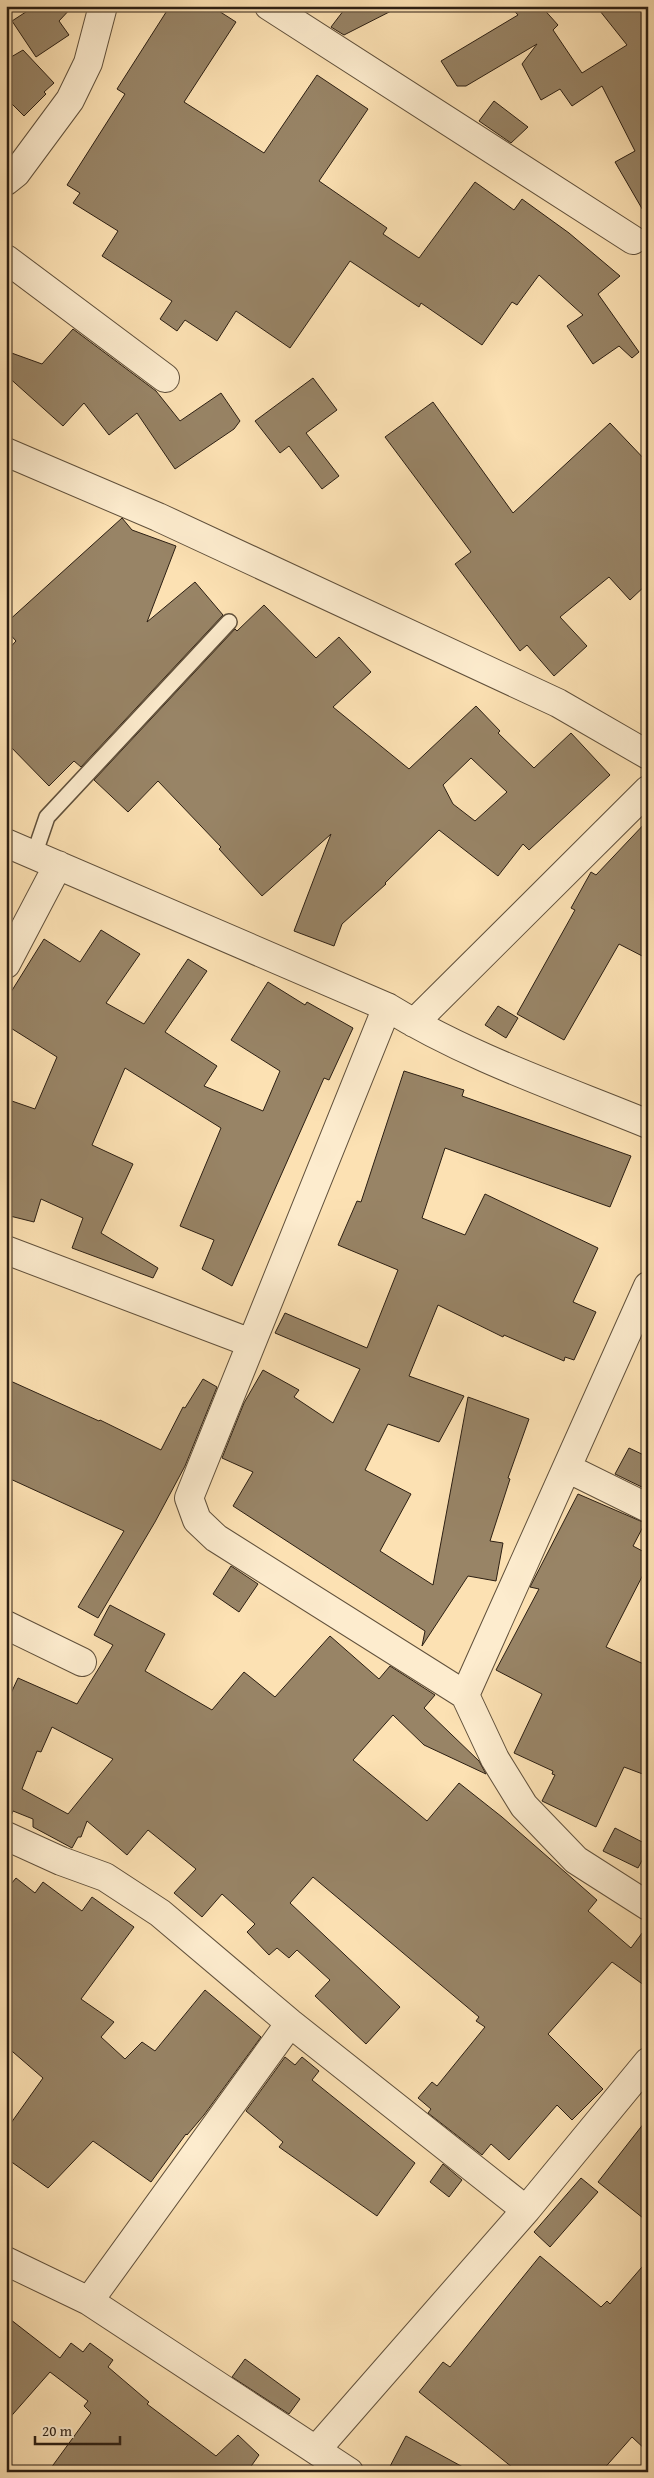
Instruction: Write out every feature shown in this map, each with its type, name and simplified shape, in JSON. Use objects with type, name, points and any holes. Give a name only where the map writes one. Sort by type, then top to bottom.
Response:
[{"type":"street","points":[[6,180],[16,173],[70,100],[88,63],[103,6]]},
{"type":"street","points":[[269,6],[633,240]]},
{"type":"street","points":[[6,259],[165,378]]},
{"type":"street","points":[[6,452],[158,517],[558,703],[648,755]]},
{"type":"street","points":[[414,1023],[648,790]]},
{"type":"street","points":[[6,843],[388,1006],[414,1023],[505,1066],[648,1124]]},
{"type":"street","points":[[6,964],[46,860]]},
{"type":"street","points":[[388,1006],[189,1498],[197,1520],[216,1538],[465,1695],[495,1759],[524,1806],[576,1860],[648,1906]]},
{"type":"street","points":[[6,1250],[251,1343]]},
{"type":"street","points":[[465,1695],[648,1286]]},
{"type":"street","points":[[567,1468],[648,1508]]},
{"type":"street","points":[[6,1626],[82,1662]]},
{"type":"street","points":[[6,1836],[105,1877],[160,1913],[290,2023],[526,2210]]},
{"type":"street","points":[[89,2301],[290,2023]]},
{"type":"street","points":[[316,2450],[526,2210],[648,2062]]},
{"type":"street","points":[[6,2261],[89,2301],[348,2472]]},
{"type":"lane","points":[[46,860],[47,817],[229,622]]},
{"type":"building","points":[[35,6],[73,6],[59,21],[69,35],[36,57],[12,21]]},
{"type":"building","points":[[170,6],[211,6],[236,22],[184,102],[264,153],[317,75],[368,109],[319,181],[387,228],[383,234],[419,258],[475,182],[514,210],[522,199],[569,233],[620,276],[598,294],[639,352],[632,358],[619,346],[593,364],[567,326],[583,315],[539,275],[517,305],[512,302],[482,345],[421,303],[419,307],[350,261],[290,348],[236,311],[217,341],[185,320],[177,331],[160,319],[172,301],[102,256],[118,231],[73,203],[80,193],[67,185],[125,94],[117,89]]},
{"type":"building","points":[[347,6],[401,6],[344,35],[331,27]]},
{"type":"building","points":[[510,6],[541,6],[558,25],[553,30],[582,73],[627,45],[596,6],[648,6],[648,219],[615,162],[635,151],[602,86],[572,106],[560,89],[541,100],[522,64],[537,44],[466,86],[457,86],[441,61],[518,15]]},
{"type":"building","points":[[23,50],[54,83],[24,116],[6,98],[6,60]]},
{"type":"building","points":[[494,101],[528,127],[511,143],[479,121]]},
{"type":"building","points":[[73,329],[156,391],[180,421],[221,393],[240,421],[234,429],[175,469],[137,413],[109,435],[84,403],[63,426],[6,375],[6,351],[42,364]]},
{"type":"building","points":[[313,378],[337,410],[306,433],[339,476],[322,489],[289,446],[280,453],[255,421]]},
{"type":"building","points":[[433,402],[513,513],[610,423],[648,463],[648,583],[630,600],[609,577],[560,617],[587,646],[554,676],[527,645],[520,651],[455,564],[471,552],[385,437]]},
{"type":"building","points":[[122,518],[132,530],[176,546],[147,622],[195,582],[223,615],[81,767],[74,761],[49,786],[6,742],[6,652],[16,641],[6,630],[6,623]]},
{"type":"building","points":[[264,605],[316,658],[339,637],[371,672],[333,707],[409,769],[476,706],[500,731],[498,733],[534,768],[571,733],[610,775],[529,850],[523,844],[498,876],[439,830],[386,884],[342,924],[334,946],[294,931],[331,834],[262,896],[219,849],[221,847],[158,781],[128,812],[94,780],[235,629],[237,631]],"holes":[[[471,758],[507,792],[475,821],[453,804],[443,785]]]},
{"type":"building","points":[[648,820],[648,959],[619,944],[564,1040],[517,1014],[575,910],[571,908],[591,872],[596,875]]},
{"type":"building","points":[[101,930],[140,954],[106,1003],[144,1024],[188,959],[207,971],[165,1032],[217,1066],[204,1086],[263,1111],[280,1071],[231,1040],[268,982],[305,1005],[307,1002],[353,1028],[329,1080],[324,1078],[232,1286],[202,1269],[214,1240],[180,1226],[221,1128],[125,1068],[92,1145],[133,1164],[101,1233],[158,1268],[153,1278],[72,1248],[83,1218],[41,1199],[34,1222],[6,1215],[6,1099],[35,1109],[57,1057],[6,1025],[6,1000],[44,939],[80,962]]},
{"type":"building","points":[[498,1006],[518,1018],[506,1038],[485,1025]]},
{"type":"building","points":[[404,1071],[464,1090],[462,1096],[631,1156],[610,1207],[445,1148],[422,1218],[465,1235],[485,1194],[598,1248],[573,1302],[596,1312],[574,1360],[565,1357],[564,1361],[504,1335],[503,1337],[438,1305],[409,1376],[464,1396],[439,1442],[388,1424],[365,1470],[411,1494],[380,1551],[433,1585],[468,1397],[529,1419],[508,1478],[510,1479],[490,1541],[503,1543],[496,1581],[468,1576],[422,1646],[425,1631],[233,1506],[253,1472],[222,1458],[244,1403],[263,1370],[299,1390],[294,1397],[333,1423],[360,1369],[275,1333],[285,1313],[367,1348],[398,1270],[338,1245],[357,1201],[361,1202]]},
{"type":"building","points":[[6,1379],[100,1420],[161,1450],[183,1407],[185,1408],[203,1379],[217,1387],[185,1466],[155,1522],[98,1618],[78,1607],[124,1531],[6,1477]]},
{"type":"building","points":[[629,1448],[648,1457],[648,1490],[615,1474]]},
{"type":"building","points":[[578,1494],[645,1523],[633,1546],[648,1554],[648,1565],[606,1647],[648,1666],[648,1776],[624,1767],[596,1827],[542,1801],[555,1775],[552,1774],[553,1771],[514,1753],[542,1694],[496,1670],[539,1589],[530,1587]]},
{"type":"building","points":[[231,1566],[258,1584],[239,1612],[213,1594]]},
{"type":"building","points":[[110,1605],[165,1634],[145,1671],[212,1710],[244,1672],[275,1697],[330,1636],[379,1679],[390,1666],[435,1695],[424,1708],[479,1761],[486,1774],[424,1745],[393,1715],[353,1760],[427,1821],[459,1783],[502,1817],[597,1900],[588,1911],[631,1948],[648,1925],[648,1988],[612,1962],[548,2034],[603,2089],[572,2120],[557,2105],[509,2160],[491,2144],[482,2155],[428,2113],[431,2109],[418,2098],[432,2082],[437,2086],[485,2027],[476,2021],[479,2017],[313,1877],[290,1903],[400,2007],[366,2044],[315,1996],[330,1980],[297,1950],[289,1958],[277,1948],[269,1955],[247,1932],[255,1924],[222,1894],[202,1917],[174,1893],[196,1869],[148,1830],[127,1855],[87,1821],[81,1837],[78,1837],[72,1848],[33,1827],[33,1819],[13,1811],[9,1821],[6,1821],[6,1704],[18,1678],[77,1704],[113,1645],[94,1635]],"holes":[[[52,1727],[113,1759],[68,1814],[22,1789],[37,1751],[41,1752]]]},
{"type":"building","points":[[615,1828],[648,1845],[648,1849],[638,1868],[603,1851]]},
{"type":"building","points":[[16,1878],[35,1893],[43,1882],[82,1911],[92,1897],[134,1927],[81,1999],[114,2022],[101,2037],[125,2059],[142,2042],[155,2051],[205,1990],[261,2037],[204,2115],[186,2134],[151,2182],[93,2141],[48,2188],[6,2158],[6,2130],[43,2078],[6,2046],[6,1890]]},
{"type":"building","points":[[285,2057],[295,2065],[302,2057],[319,2071],[312,2080],[415,2163],[377,2216],[279,2147],[283,2142],[246,2111]]},
{"type":"building","points":[[648,2118],[648,2222],[598,2182]]},
{"type":"building","points":[[443,2164],[462,2180],[449,2197],[430,2182]]},
{"type":"building","points":[[581,2178],[598,2192],[550,2247],[534,2232]]},
{"type":"building","points":[[540,2256],[601,2307],[607,2301],[610,2304],[648,2260],[648,2452],[632,2437],[601,2472],[518,2472],[419,2392],[443,2362],[450,2367]]},
{"type":"building","points":[[6,2316],[60,2358],[71,2343],[83,2352],[90,2343],[113,2360],[108,2367],[149,2402],[147,2404],[216,2456],[238,2435],[259,2455],[247,2472],[48,2472],[91,2413],[84,2406],[88,2401],[50,2372],[6,2422]]},
{"type":"building","points":[[245,2359],[300,2399],[289,2414],[232,2377]]},
{"type":"building","points":[[406,2436],[472,2472],[387,2472]]}]
